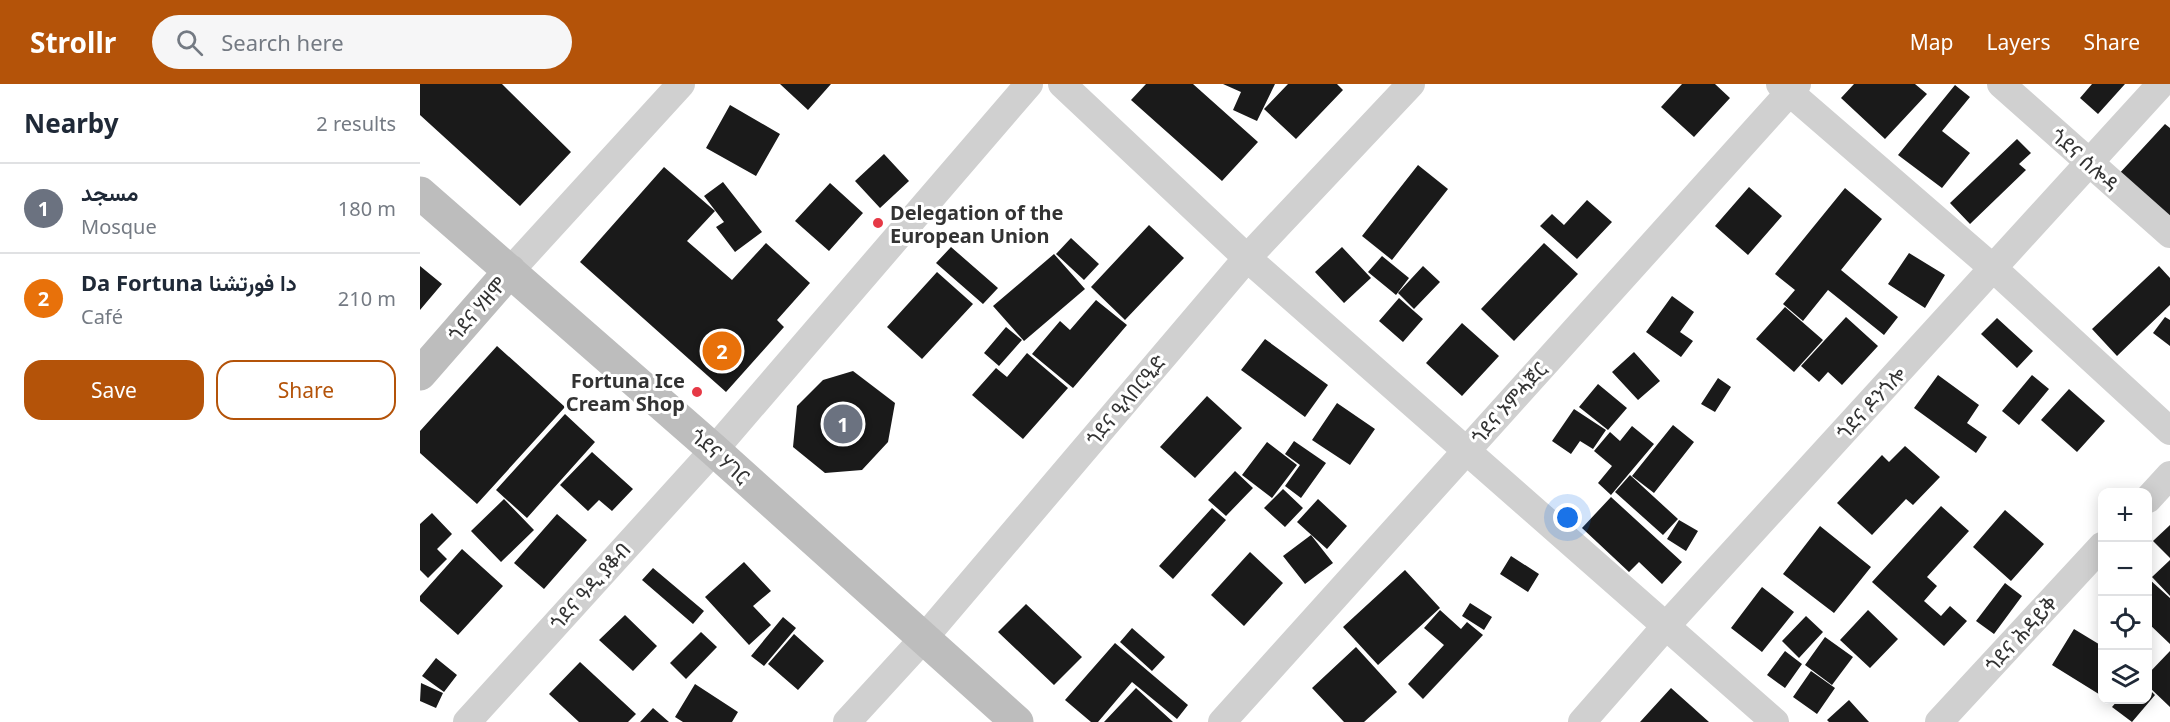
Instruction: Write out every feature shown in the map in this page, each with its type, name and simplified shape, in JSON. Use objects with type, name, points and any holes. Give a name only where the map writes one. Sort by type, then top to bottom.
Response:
[{"type":"street","points":[[510,271],[681,84]]},
{"type":"street","name":"ጎደና ዓዲ ያቆብ","points":[[467,722],[714,450],[1029,84]]},
{"type":"street","points":[[1062,84],[1247,258],[1775,722]]},
{"type":"street","name":"ጎደና ዒላበርዒድ","points":[[847,722],[924,638],[1247,258],[1411,84]]},
{"type":"street","name":"ጎደና ሰሎዳ","points":[[2001,84],[2088,164],[2170,234]]},
{"type":"street","name":"ጎደና ዶንጎሎ","points":[[1582,722],[1665,627],[2161,84]]},
{"type":"street","points":[[1788,87],[1994,269],[2170,431]]},
{"type":"street","name":"ጎደና ኦምሓጀር","points":[[1222,722],[1467,450],[1788,87]]},
{"type":"street","name":"ጎደና ሃገር","points":[[420,194],[714,450],[1017,722]]},
{"type":"street","name":"ጎደና ሃዘሞ","points":[[420,374],[510,271]]},
{"type":"street","points":[[2152,495],[2170,475]]},
{"type":"street","name":"ጎደና ሕዳይቅ","points":[[1939,722],[2098,551]]},
{"type":"building","points":[[420,84],[502,84],[571,152],[520,206],[420,115]]},
{"type":"building","points":[[780,84],[831,84],[808,110]]},
{"type":"building","points":[[1146,84],[1193,84],[1258,142],[1222,181],[1131,100]]},
{"type":"building","points":[[1223,84],[1275,84],[1257,121],[1233,110],[1241,92]]},
{"type":"building","points":[[1288,84],[1337,84],[1343,90],[1296,139],[1264,109]]},
{"type":"building","points":[[1682,84],[1715,84],[1730,98],[1694,137],[1661,107]]},
{"type":"building","points":[[1854,84],[1915,84],[1927,94],[1885,139],[1841,98]]},
{"type":"building","points":[[2092,84],[2125,84],[2098,114],[2080,98]]},
{"type":"building","points":[[1955,85],[1970,97],[1942,131],[1970,153],[1942,188],[1898,155]]},
{"type":"building","points":[[730,105],[780,134],[756,176],[706,148]]},
{"type":"building","points":[[2165,124],[2170,128],[2170,225],[2117,176]]},
{"type":"building","points":[[2017,139],[2031,153],[2019,164],[2026,170],[1970,224],[1950,203]]},
{"type":"building","points":[[884,154],[909,181],[880,208],[855,181]]},
{"type":"building","points":[[1418,165],[1448,189],[1392,260],[1362,236]]},
{"type":"building","points":[[664,167],[715,211],[687,241],[732,280],[766,243],[810,283],[777,320],[784,327],[726,392],[580,262]]},
{"type":"building","points":[[723,182],[762,232],[735,252],[716,227],[724,222],[704,196]]},
{"type":"building","points":[[830,183],[863,213],[829,251],[795,221]]},
{"type":"building","points":[[1749,187],[1782,216],[1748,255],[1715,226]]},
{"type":"building","points":[[1845,188],[1882,219],[1841,270],[1898,317],[1884,335],[1828,290],[1803,321],[1783,304],[1795,290],[1775,274]]},
{"type":"building","points":[[1587,200],[1612,222],[1577,259],[1540,226],[1552,214],[1564,225]]},
{"type":"building","points":[[1149,225],[1184,258],[1125,320],[1091,287]]},
{"type":"building","points":[[1071,238],[1099,264],[1084,280],[1056,254]]},
{"type":"building","points":[[1544,243],[1578,274],[1514,341],[1481,309]]},
{"type":"building","points":[[951,247],[998,288],[983,304],[936,263]]},
{"type":"building","points":[[1342,247],[1371,278],[1344,303],[1315,272]]},
{"type":"building","points":[[1909,253],[1945,275],[1925,308],[1888,284]]},
{"type":"building","points":[[1054,254],[1085,289],[1024,341],[993,306]]},
{"type":"building","points":[[1382,256],[1409,278],[1396,295],[1368,272]]},
{"type":"building","points":[[420,266],[442,284],[420,310]]},
{"type":"building","points":[[1423,266],[1440,282],[1414,309],[1398,293]]},
{"type":"building","points":[[2159,266],[2170,278],[2170,305],[2117,356],[2092,329]]},
{"type":"building","points":[[937,272],[973,304],[922,359],[887,327]]},
{"type":"building","points":[[1672,296],[1694,312],[1680,332],[1693,341],[1681,357],[1646,332]]},
{"type":"building","points":[[1399,298],[1423,319],[1403,342],[1379,321]]},
{"type":"building","points":[[1096,300],[1127,325],[1073,388],[1032,354],[1060,321],[1070,330]]},
{"type":"building","points":[[1785,307],[1823,340],[1794,372],[1756,339]]},
{"type":"building","points":[[1846,317],[1878,346],[1842,385],[1828,372],[1819,382],[1801,366]]},
{"type":"building","points":[[2165,317],[2170,320],[2170,346],[2153,333]]},
{"type":"building","points":[[1997,318],[2033,351],[2017,368],[1981,334]]},
{"type":"building","points":[[1462,323],[1499,356],[1462,396],[1426,363]]},
{"type":"building","points":[[1006,327],[1022,340],[999,366],[984,353]]},
{"type":"building","points":[[1265,339],[1328,385],[1305,417],[1241,370]]},
{"type":"building","points":[[497,346],[565,407],[477,504],[420,453],[420,431]]},
{"type":"building","points":[[1634,352],[1660,381],[1638,400],[1612,372]]},
{"type":"building","points":[[1027,353],[1068,388],[1023,439],[972,395],[996,368],[1007,377]]},
{"type":"building","points":[[853,371],[895,403],[888,442],[862,470],[825,473],[793,447],[797,406],[823,380]]},
{"type":"building","points":[[1938,375],[1979,405],[1967,423],[1987,437],[1976,453],[1914,408]]},
{"type":"building","points":[[2032,375],[2049,389],[2019,425],[2002,411]]},
{"type":"building","points":[[1718,378],[1731,387],[1715,412],[1701,404]]},
{"type":"building","points":[[1598,384],[1627,408],[1608,430],[1579,407]]},
{"type":"building","points":[[2069,389],[2105,421],[2077,452],[2041,420]]},
{"type":"building","points":[[1207,396],[1242,428],[1195,478],[1160,447]]},
{"type":"building","points":[[1337,403],[1375,429],[1350,465],[1312,440]]},
{"type":"building","points":[[1574,409],[1606,430],[1593,449],[1580,441],[1571,454],[1552,441]]},
{"type":"building","points":[[565,414],[595,442],[527,518],[496,490]]},
{"type":"building","points":[[1673,425],[1694,442],[1654,493],[1632,476]]},
{"type":"building","points":[[1632,426],[1654,444],[1611,495],[1598,483],[1612,466],[1594,451],[1610,432],[1620,441]]},
{"type":"building","points":[[1294,441],[1326,463],[1301,498],[1285,486],[1300,465],[1285,454]]},
{"type":"building","points":[[1267,442],[1297,465],[1272,498],[1242,475]]},
{"type":"building","points":[[1905,446],[1940,477],[1913,505],[1906,499],[1872,535],[1837,503],[1882,455],[1889,462]]},
{"type":"building","points":[[592,452],[633,489],[612,511],[599,500],[588,511],[560,485]]},
{"type":"building","points":[[1235,471],[1253,488],[1226,516],[1208,500]]},
{"type":"building","points":[[1630,475],[1678,519],[1663,535],[1615,492]]},
{"type":"building","points":[[1283,489],[1303,508],[1285,527],[1264,508]]},
{"type":"building","points":[[1611,497],[1682,562],[1662,584],[1639,562],[1629,572],[1582,528]]},
{"type":"building","points":[[504,499],[534,530],[501,562],[471,531]]},
{"type":"building","points":[[1318,499],[1347,526],[1327,549],[1297,522]]},
{"type":"building","points":[[1941,506],[1969,531],[1927,577],[1937,586],[1924,601],[1941,616],[1950,606],[1967,621],[1944,646],[1872,582]]},
{"type":"building","points":[[1212,508],[1226,520],[1173,579],[1159,566]]},
{"type":"building","points":[[2005,510],[2044,544],[2011,581],[1973,547]]},
{"type":"building","points":[[432,513],[452,534],[437,549],[447,559],[428,578],[420,570],[420,524]]},
{"type":"building","points":[[557,514],[587,540],[544,589],[514,563]]},
{"type":"building","points":[[1679,520],[1698,531],[1686,551],[1667,539]]},
{"type":"building","points":[[2170,525],[2170,558],[2153,541]]},
{"type":"building","points":[[1820,526],[1871,567],[1834,613],[1783,574]]},
{"type":"building","points":[[1311,535],[1333,563],[1305,584],[1283,556]]},
{"type":"building","points":[[462,549],[503,586],[458,635],[420,601],[420,596]]},
{"type":"building","points":[[1250,552],[1283,583],[1244,626],[1211,595]]},
{"type":"building","points":[[1511,556],[1539,574],[1528,592],[1500,574]]},
{"type":"building","points":[[2170,560],[2170,596],[2152,577]]},
{"type":"building","points":[[744,562],[771,591],[753,606],[771,625],[749,645],[705,597]]},
{"type":"building","points":[[653,568],[704,611],[693,624],[642,580]]},
{"type":"building","points":[[1405,570],[1440,608],[1378,665],[1343,627]]},
{"type":"building","points":[[2152,582],[2170,598],[2170,644],[2152,627]]},
{"type":"building","points":[[2005,583],[2022,596],[1994,634],[1976,621]]},
{"type":"building","points":[[1762,587],[1794,612],[1762,652],[1731,628]]},
{"type":"building","points":[[1470,603],[1492,617],[1484,630],[1462,616]]},
{"type":"building","points":[[1026,604],[1082,657],[1054,685],[998,632]]},
{"type":"building","points":[[1440,610],[1461,629],[1467,622],[1483,635],[1423,699],[1408,684],[1444,645],[1424,628]]},
{"type":"building","points":[[1868,610],[1898,639],[1870,668],[1840,640]]},
{"type":"building","points":[[625,615],[657,646],[633,671],[599,640]]},
{"type":"building","points":[[1806,616],[1823,632],[1799,658],[1782,641]]},
{"type":"building","points":[[783,617],[796,628],[764,666],[751,656]]},
{"type":"building","points":[[1132,628],[1165,657],[1152,671],[1120,642]]},
{"type":"building","points":[[2074,629],[2098,644],[2098,694],[2052,665]]},
{"type":"building","points":[[701,632],[717,647],[686,679],[670,663]]},
{"type":"building","points":[[794,634],[824,661],[798,690],[768,664]]},
{"type":"building","points":[[1825,637],[1853,657],[1832,685],[1805,665]]},
{"type":"building","points":[[1115,643],[1188,705],[1177,719],[1132,682],[1098,722],[1091,722],[1065,700]]},
{"type":"building","points":[[1356,647],[1397,692],[1364,722],[1344,722],[1312,688]]},
{"type":"building","points":[[1785,651],[1802,664],[1785,688],[1767,675]]},
{"type":"building","points":[[2170,651],[2170,707],[2152,690],[2152,670]]},
{"type":"building","points":[[436,658],[457,675],[444,692],[422,676]]},
{"type":"building","points":[[580,662],[636,714],[628,722],[579,722],[549,694]]},
{"type":"building","points":[[1811,671],[1835,688],[1817,714],[1793,697]]},
{"type":"building","points":[[421,683],[443,693],[436,708],[420,701]]},
{"type":"building","points":[[695,684],[738,712],[732,722],[683,722],[675,717]]},
{"type":"building","points":[[1136,688],[1173,722],[1104,722]]},
{"type":"building","points":[[1671,688],[1709,722],[1640,722]]},
{"type":"building","points":[[1849,700],[1869,722],[1829,722],[1827,720]]},
{"type":"building","points":[[2115,704],[2147,704],[2132,722],[2112,707]]},
{"type":"building","points":[[653,708],[669,722],[640,722]]},
{"type":"place","name":"Delegation of the European Union","points":[[878,223]]},
{"type":"place","name":"Da Fortuna دا فورتشنا","points":[[722,351]]},
{"type":"place","name":"Fortuna Ice Cream Shop","points":[[697,392]]},
{"type":"place","name":"مسجد","points":[[843,424]]}]
